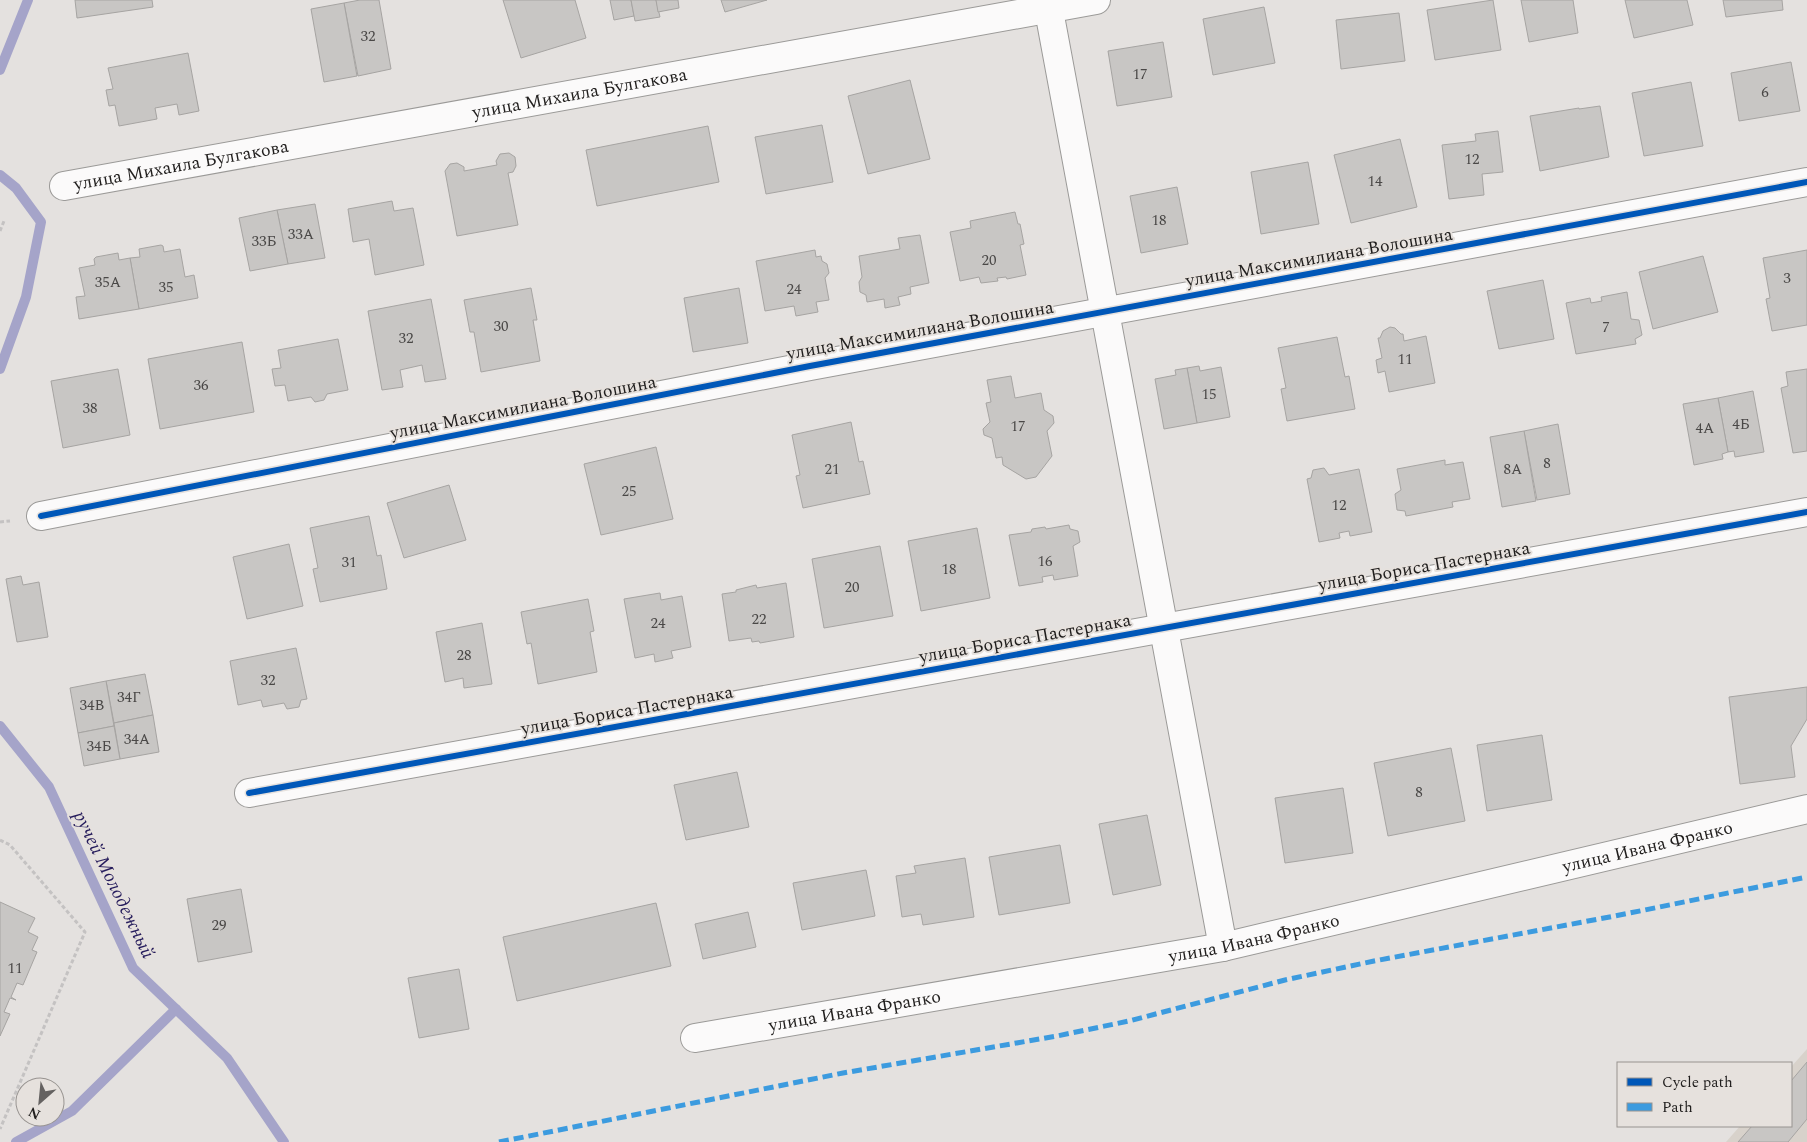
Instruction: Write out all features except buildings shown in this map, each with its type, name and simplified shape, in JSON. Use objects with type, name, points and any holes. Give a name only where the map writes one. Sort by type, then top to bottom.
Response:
[{"type":"street","name":"улица Михаила Булгакова","points":[[64,186],[1048,4],[1096,0]]},
{"type":"street","points":[[1048,4],[1223,948]]},
{"type":"street","name":"улица Максимилиана Волошина","points":[[41,516],[810,366],[1807,182]]},
{"type":"street","name":"улица Бориса Пастернака","points":[[249,793],[1807,512]]},
{"type":"street","name":"улица Ивана Франко","points":[[695,1038],[1223,948],[1807,809]]},
{"type":"path","points":[[0,231],[4,221]]},
{"type":"path","points":[[0,840],[10,845],[85,932],[0,1129]]},
{"type":"shaded area","points":[[1807,1049],[1807,1142],[1726,1142],[1739,1127],[1792,1127],[1792,1066]]},
{"type":"waterway","name":"ручей Молодежный","points":[[0,70],[28,0]]},
{"type":"waterway","name":"ручей Молодежный","points":[[0,175],[16,188],[41,222],[26,297],[0,369]]},
{"type":"waterway","name":"ручей Молодежный","points":[[0,726],[49,787],[133,968],[227,1058],[284,1142]]},
{"type":"waterway","points":[[16,1142],[72,1111],[176,1009]]},
{"type":"marked path","points":[[499,1142],[843,1073],[1057,1036],[1129,1021],[1285,980],[1374,961],[1615,916],[1807,877]]},
{"type":"cycle path","points":[[41,516],[810,366],[1807,182]]},
{"type":"cycle path","points":[[249,793],[1807,512]]}]
